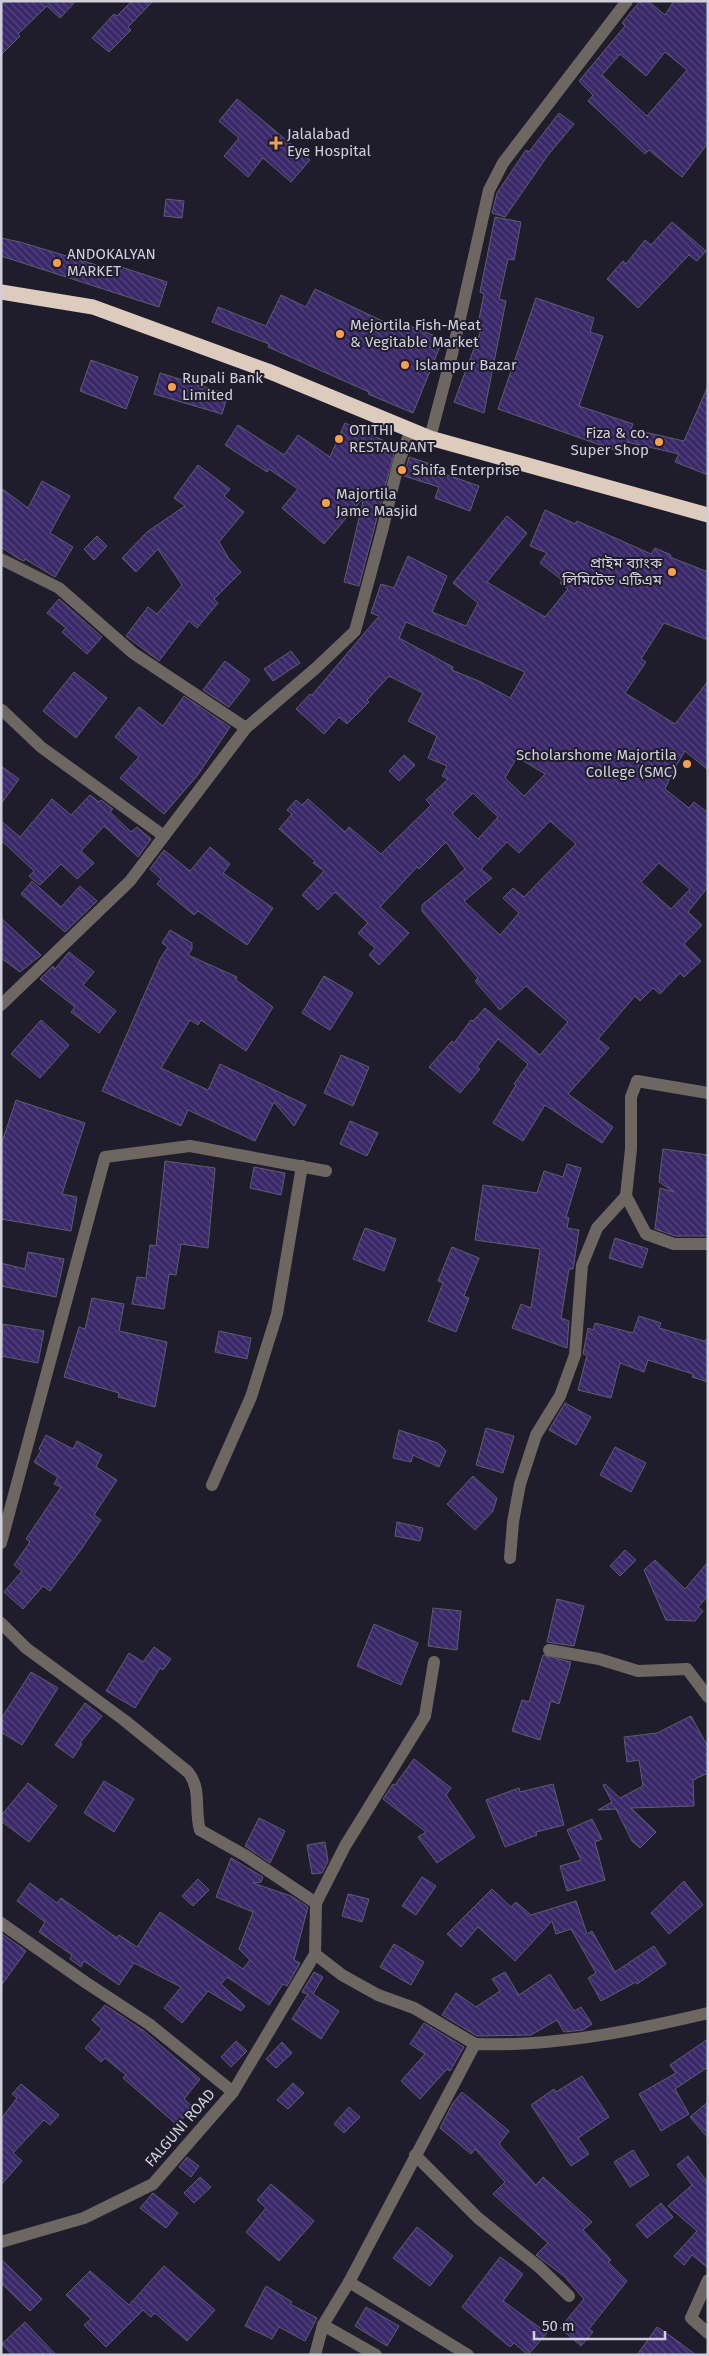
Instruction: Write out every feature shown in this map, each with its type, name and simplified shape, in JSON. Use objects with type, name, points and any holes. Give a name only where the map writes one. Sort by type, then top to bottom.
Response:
[{"type":"highway","points":[[1,292],[93,306],[268,371],[430,438],[708,515]]},
{"type":"street","points":[[430,438],[452,354],[489,190],[504,163],[627,1]]},
{"type":"street","points":[[1,1005],[130,881],[246,728],[316,668],[355,630],[399,461],[411,430]]},
{"type":"street","points":[[1,558],[59,588],[133,653],[246,728]]},
{"type":"street","points":[[2,710],[41,747],[164,836]]},
{"type":"street","points":[[708,1093],[637,1081],[631,1097],[631,1149],[626,1196],[646,1234],[674,1244],[708,1244]]},
{"type":"street","points":[[1,1543],[105,1157],[190,1146],[326,1170]]},
{"type":"street","points":[[212,1485],[251,1397],[277,1314],[302,1166]]},
{"type":"street","points":[[510,1558],[513,1522],[520,1484],[536,1436],[560,1396],[574,1355],[582,1265],[597,1228],[626,1196]]},
{"type":"street","points":[[1,1623],[26,1648],[124,1720],[188,1772],[194,1780],[197,1790],[197,1822],[200,1830],[246,1856],[316,1903]]},
{"type":"street","points":[[549,1650],[599,1659],[638,1671],[687,1669],[708,1697]]},
{"type":"street","points":[[434,1662],[425,1716],[345,1846],[316,1903],[315,1954],[342,1975],[378,1995],[414,2008],[475,2044],[515,2045],[631,2032],[708,2013]]},
{"type":"street","points":[[1,1923],[84,1982],[149,2024],[233,2092]]},
{"type":"street","name":"FALGUNI ROAD","points":[[1,2242],[84,2218],[153,2184],[233,2092],[315,1954]]},
{"type":"street","points":[[315,2355],[324,2325],[349,2282],[475,2044]]},
{"type":"street","points":[[415,2155],[478,2218],[539,2267],[569,2296]]},
{"type":"street","points":[[708,2280],[691,2318],[708,2332]]},
{"type":"street","points":[[349,2282],[468,2355]]},
{"type":"street","points":[[324,2325],[376,2355]]},
{"type":"building","points":[[1,1],[76,1],[60,18],[47,6],[18,34],[20,36],[1,55]]},
{"type":"building","points":[[132,1],[153,1],[128,27],[131,30],[109,52],[92,38],[114,14],[117,16]]},
{"type":"building","points":[[640,1],[648,1],[665,15],[674,1],[702,1],[708,6],[708,143],[682,177],[649,150],[645,154],[588,101],[593,95],[579,81],[625,26],[622,23]],"holes":[[[665,52],[687,70],[647,116],[602,75],[620,54],[646,76]]]},
{"type":"building","points":[[237,99],[310,160],[291,182],[263,158],[248,177],[224,156],[239,138],[219,121]]},
{"type":"building","points":[[559,113],[574,124],[548,155],[505,217],[492,213],[497,193],[526,150],[529,152]]},
{"type":"building","points":[[166,199],[184,201],[182,218],[164,216]]},
{"type":"building","points":[[495,217],[521,222],[514,260],[508,259],[499,299],[506,301],[484,413],[454,402],[481,330],[477,329],[484,294],[480,292]]},
{"type":"building","points":[[672,222],[706,251],[697,261],[689,255],[638,308],[607,279],[623,261],[626,264],[645,240],[651,245]]},
{"type":"building","points":[[1,238],[113,270],[115,265],[167,282],[159,307],[1,256]]},
{"type":"building","points":[[315,289],[395,327],[397,321],[443,339],[413,413],[268,347],[269,344],[212,322],[218,307],[266,326],[281,295],[306,307]]},
{"type":"building","points":[[536,298],[594,318],[590,332],[603,336],[579,406],[633,424],[631,429],[684,441],[708,386],[708,475],[675,462],[679,454],[627,442],[623,453],[498,409]]},
{"type":"building","points":[[91,360],[138,377],[126,409],[80,391]]},
{"type":"building","points":[[160,373],[228,394],[222,414],[154,394]]},
{"type":"building","points":[[345,423],[396,446],[359,586],[344,582],[364,497],[324,544],[282,508],[298,489],[269,469],[267,472],[225,445],[238,425],[284,455],[298,435],[330,457]]},
{"type":"building","points":[[409,457],[437,466],[436,471],[479,486],[470,511],[435,498],[439,487],[404,476]]},
{"type":"building","points":[[198,465],[230,489],[224,496],[244,512],[219,542],[229,559],[241,572],[214,599],[218,603],[197,628],[189,621],[159,661],[126,636],[148,607],[157,614],[182,585],[158,549],[136,572],[122,558],[147,532],[185,506],[174,498]]},
{"type":"building","points":[[42,481],[70,496],[50,533],[73,547],[55,577],[25,559],[24,561],[19,559],[1,547],[1,488],[28,508]]},
{"type":"building","points":[[545,510],[575,524],[577,521],[651,554],[655,548],[671,555],[670,557],[708,572],[708,640],[664,623],[641,659],[646,662],[625,693],[675,724],[708,681],[708,770],[685,751],[665,789],[689,808],[694,802],[708,813],[708,887],[688,912],[702,925],[684,944],[701,961],[684,977],[680,973],[660,994],[653,988],[640,1001],[635,996],[598,1039],[609,1048],[568,1094],[613,1127],[602,1143],[545,1105],[523,1141],[493,1123],[516,1085],[514,1084],[528,1064],[498,1039],[477,1067],[480,1069],[460,1093],[429,1067],[452,1041],[454,1043],[471,1020],[473,1021],[485,1008],[540,1055],[568,1022],[526,986],[500,1010],[475,981],[478,978],[422,911],[422,905],[465,869],[446,842],[419,869],[417,867],[380,907],[409,933],[379,965],[369,955],[375,948],[358,933],[368,923],[335,892],[318,910],[302,895],[324,871],[313,863],[315,861],[279,829],[292,814],[287,810],[296,800],[302,805],[308,799],[345,832],[349,827],[381,854],[431,805],[426,800],[448,779],[442,776],[447,766],[428,758],[437,736],[408,721],[423,693],[389,676],[367,700],[369,702],[347,724],[339,717],[324,734],[296,709],[310,694],[312,695],[379,616],[371,613],[381,584],[394,588],[408,556],[447,576],[432,612],[466,626],[478,603],[453,583],[507,516],[527,533],[487,582],[545,617],[568,589],[560,583],[562,580],[540,563],[547,553],[530,546]],"holes":[[[406,622],[525,672],[510,698],[481,682],[452,670],[453,667],[399,638]],[[517,757],[545,774],[524,796],[505,778]],[[473,793],[498,817],[478,839],[452,814]],[[550,821],[576,844],[524,897],[513,888],[503,898],[519,913],[500,935],[464,901],[492,878],[481,869],[507,842],[519,853]],[[659,863],[690,889],[671,909],[641,882]]]},
{"type":"building","points":[[97,536],[107,546],[94,560],[84,549]]},
{"type":"building","points":[[59,599],[102,637],[87,654],[62,632],[66,628],[47,613]]},
{"type":"building","points":[[291,651],[300,663],[273,681],[264,669]]},
{"type":"building","points":[[225,661],[250,680],[229,707],[203,690]]},
{"type":"building","points":[[74,672],[107,698],[76,738],[43,711]]},
{"type":"building","points":[[184,696],[230,727],[197,776],[164,814],[120,778],[139,757],[115,737],[139,707],[163,726]]},
{"type":"building","points":[[404,755],[415,765],[399,781],[389,771]]},
{"type":"building","points":[[1,766],[19,779],[1,804]]},
{"type":"building","points":[[90,795],[113,809],[110,812],[131,832],[137,827],[151,839],[138,857],[104,826],[81,851],[94,863],[77,879],[61,864],[40,885],[29,876],[34,871],[1,840],[1,821],[20,837],[52,799],[71,815]]},
{"type":"building","points":[[210,847],[230,864],[223,873],[273,908],[247,945],[198,911],[194,915],[157,884],[161,879],[150,869],[164,850],[190,871]]},
{"type":"building","points":[[32,881],[61,907],[80,886],[97,901],[65,932],[21,894]]},
{"type":"building","points":[[1,918],[41,955],[20,972],[1,958]]},
{"type":"building","points":[[170,930],[192,943],[192,949],[188,955],[237,977],[236,980],[273,1007],[246,1051],[201,1020],[198,1025],[190,1020],[161,1068],[208,1090],[220,1064],[306,1105],[294,1126],[274,1102],[255,1141],[188,1110],[181,1126],[102,1091],[160,959],[168,947],[162,943]]},
{"type":"building","points":[[69,952],[94,972],[83,985],[116,1011],[99,1033],[71,1012],[75,1007],[40,979],[53,966],[55,969]]},
{"type":"building","points":[[324,976],[353,993],[330,1030],[302,1013]]},
{"type":"building","points":[[41,1020],[69,1045],[40,1078],[11,1054]]},
{"type":"building","points":[[341,1055],[369,1067],[353,1106],[324,1093]]},
{"type":"building","points":[[16,1100],[85,1123],[62,1194],[77,1197],[71,1231],[1,1219],[1,1145]]},
{"type":"building","points":[[350,1121],[378,1133],[367,1156],[340,1144]]},
{"type":"building","points":[[663,1149],[708,1155],[708,1236],[675,1236],[655,1229],[660,1188],[674,1192],[659,1182]]},
{"type":"building","points":[[165,1161],[215,1168],[208,1248],[181,1244],[176,1275],[169,1274],[164,1309],[132,1304],[137,1277],[146,1278],[150,1245],[156,1246]]},
{"type":"building","points":[[567,1164],[581,1168],[566,1217],[569,1218],[567,1228],[579,1230],[573,1269],[569,1269],[561,1318],[569,1321],[567,1348],[512,1328],[521,1304],[531,1308],[540,1249],[475,1240],[483,1185],[537,1193],[544,1171],[563,1177]]},
{"type":"building","points":[[254,1167],[285,1173],[281,1195],[250,1188]]},
{"type":"building","points":[[365,1228],[396,1239],[384,1271],[353,1259]]},
{"type":"building","points":[[615,1238],[648,1249],[642,1268],[609,1258]]},
{"type":"building","points":[[452,1247],[479,1258],[464,1296],[469,1298],[456,1332],[428,1321],[443,1283],[438,1281]]},
{"type":"building","points":[[28,1252],[64,1259],[56,1297],[1,1286],[1,1263],[25,1269]]},
{"type":"building","points":[[92,1298],[124,1304],[119,1331],[167,1342],[155,1407],[118,1397],[119,1393],[64,1377],[79,1327],[85,1329]]},
{"type":"building","points":[[639,1316],[661,1323],[659,1328],[704,1341],[708,1339],[708,1382],[692,1377],[693,1374],[648,1360],[644,1372],[620,1363],[611,1398],[578,1390],[587,1355],[583,1354],[588,1328],[593,1330],[595,1323],[633,1333]]},
{"type":"building","points":[[3,1324],[44,1331],[38,1363],[1,1356]]},
{"type":"building","points":[[219,1331],[251,1338],[247,1359],[215,1352]]},
{"type":"building","points":[[565,1403],[591,1417],[576,1445],[549,1430]]},
{"type":"building","points":[[486,1428],[514,1436],[503,1473],[476,1465]]},
{"type":"building","points":[[399,1430],[438,1443],[446,1451],[439,1467],[413,1455],[411,1462],[393,1458]]},
{"type":"building","points":[[46,1435],[73,1449],[77,1441],[102,1455],[96,1467],[117,1480],[94,1515],[101,1520],[80,1551],[50,1591],[43,1586],[23,1609],[4,1592],[22,1571],[14,1565],[30,1542],[26,1539],[61,1487],[54,1484],[58,1477],[34,1462],[41,1451],[39,1449]]},
{"type":"building","points":[[615,1447],[646,1463],[631,1492],[600,1475]]},
{"type":"building","points":[[473,1476],[497,1498],[493,1511],[475,1530],[447,1504]]},
{"type":"building","points":[[397,1522],[423,1528],[420,1541],[395,1536]]},
{"type":"building","points":[[625,1550],[636,1560],[620,1576],[610,1566]]},
{"type":"building","points":[[655,1560],[685,1589],[708,1562],[708,1596],[698,1607],[703,1611],[695,1621],[666,1620],[644,1570]]},
{"type":"building","points":[[557,1599],[584,1606],[574,1646],[547,1642]]},
{"type":"building","points":[[433,1608],[461,1611],[457,1650],[428,1646]]},
{"type":"building","points":[[374,1624],[418,1643],[401,1685],[357,1666]]},
{"type":"building","points":[[154,1647],[171,1659],[163,1670],[160,1668],[135,1708],[106,1691],[129,1653],[143,1662]]},
{"type":"building","points":[[543,1655],[571,1662],[559,1704],[551,1701],[540,1740],[512,1731],[522,1700],[529,1702]]},
{"type":"building","points":[[31,1672],[58,1688],[22,1745],[1,1732],[1,1719]]},
{"type":"building","points":[[85,1703],[102,1716],[80,1743],[82,1744],[73,1758],[55,1745]]},
{"type":"building","points":[[691,1716],[708,1747],[708,1773],[693,1780],[694,1806],[631,1808],[656,1832],[640,1848],[632,1841],[616,1809],[598,1810],[612,1802],[603,1785],[605,1784],[620,1798],[643,1786],[639,1760],[627,1762],[624,1737],[657,1733]]},
{"type":"building","points":[[414,1759],[451,1788],[446,1795],[475,1837],[437,1863],[418,1837],[426,1832],[383,1799]]},
{"type":"building","points":[[104,1781],[134,1799],[114,1832],[84,1813]]},
{"type":"building","points":[[28,1783],[57,1806],[29,1842],[1,1821],[1,1816]]},
{"type":"building","points":[[553,1784],[564,1825],[536,1832],[537,1835],[505,1847],[486,1800],[519,1788],[520,1792]]},
{"type":"building","points":[[259,1818],[285,1831],[270,1863],[245,1846]]},
{"type":"building","points":[[592,1819],[602,1839],[595,1842],[605,1880],[567,1891],[560,1866],[581,1860],[567,1830]]},
{"type":"building","points":[[325,1842],[328,1861],[322,1873],[312,1874],[307,1845]]},
{"type":"building","points":[[231,1858],[263,1877],[261,1882],[253,1883],[291,1896],[308,1907],[294,1960],[300,1963],[287,1986],[283,1984],[269,2005],[227,1977],[221,1984],[245,2006],[241,2011],[208,1991],[182,2023],[164,2008],[181,1987],[134,1963],[119,1985],[84,1961],[81,1967],[70,1959],[72,1955],[39,1932],[45,1922],[17,1901],[30,1883],[57,1903],[61,1898],[117,1938],[119,1935],[137,1947],[160,1912],[243,1969],[250,1960],[239,1949],[253,1912],[216,1897]]},
{"type":"building","points":[[422,1877],[436,1886],[416,1915],[402,1906]]},
{"type":"building","points":[[198,1879],[209,1890],[193,1906],[182,1896]]},
{"type":"building","points":[[684,1881],[703,1905],[669,1934],[651,1913]]},
{"type":"building","points":[[492,1889],[511,1907],[516,1902],[531,1915],[576,1901],[587,1934],[592,1931],[615,1972],[654,1946],[666,1964],[637,1984],[636,1982],[601,2001],[588,1978],[596,1973],[571,1929],[556,1934],[552,1921],[515,1961],[478,1927],[461,1947],[447,1934]]},
{"type":"building","points":[[348,1894],[369,1899],[362,1922],[342,1916]]},
{"type":"building","points":[[1,1933],[26,1951],[1,1986]]},
{"type":"building","points":[[394,1944],[424,1962],[411,1985],[380,1967]]},
{"type":"building","points":[[314,1972],[323,1977],[313,1994],[339,2011],[321,2039],[292,2019],[308,1994],[302,1992]]},
{"type":"building","points":[[505,1972],[519,1995],[550,1974],[574,2011],[581,2007],[592,2024],[583,2030],[564,2032],[557,2020],[531,2035],[477,2036],[442,2015],[456,1993],[476,2007],[500,1991],[492,1979]]},
{"type":"building","points":[[105,2005],[144,2031],[200,2079],[184,2099],[193,2107],[177,2125],[123,2078],[126,2075],[105,2058],[101,2062],[85,2048],[102,2029],[92,2020]]},
{"type":"building","points":[[424,2023],[464,2047],[450,2071],[447,2069],[420,2099],[401,2081],[425,2054],[410,2044]]},
{"type":"building","points":[[708,2039],[708,2067],[675,2089],[689,2114],[661,2131],[639,2094],[676,2073],[670,2065]]},
{"type":"building","points":[[236,2041],[247,2051],[231,2067],[221,2057]]},
{"type":"building","points":[[282,2042],[292,2053],[276,2068],[266,2059]]},
{"type":"building","points":[[582,2076],[609,2117],[578,2138],[589,2154],[571,2166],[531,2105],[554,2089],[556,2092]]},
{"type":"building","points":[[293,2083],[304,2093],[288,2109],[277,2100]]},
{"type":"building","points":[[21,2084],[59,2115],[50,2125],[44,2120],[13,2153],[22,2161],[1,2185],[1,2119],[17,2098],[12,2094]]},
{"type":"building","points":[[462,2092],[509,2131],[499,2144],[536,2185],[543,2177],[592,2222],[583,2230],[611,2260],[608,2262],[627,2281],[589,2329],[593,2332],[581,2346],[560,2328],[584,2299],[564,2276],[536,2255],[548,2243],[493,2194],[505,2182],[475,2149],[471,2154],[440,2128],[453,2103]]},
{"type":"building","points":[[708,2102],[708,2138],[690,2117]]},
{"type":"building","points":[[349,2107],[360,2117],[344,2133],[334,2124]]},
{"type":"building","points":[[633,2150],[649,2175],[630,2187],[614,2162]]},
{"type":"building","points":[[688,2156],[708,2183],[708,2268],[692,2255],[684,2265],[674,2256],[697,2231],[668,2206],[692,2185],[677,2165]]},
{"type":"building","points":[[187,2157],[199,2166],[191,2177],[179,2167]]},
{"type":"building","points":[[200,2177],[211,2187],[194,2203],[184,2193]]},
{"type":"building","points":[[271,2184],[314,2221],[279,2261],[246,2232],[266,2208],[257,2200]]},
{"type":"building","points":[[153,2193],[178,2213],[166,2228],[140,2208]]},
{"type":"building","points":[[661,2203],[673,2217],[647,2238],[636,2225]]},
{"type":"building","points":[[417,2227],[453,2256],[430,2286],[393,2258]]},
{"type":"building","points":[[500,2257],[523,2274],[503,2301],[547,2333],[528,2355],[514,2343],[510,2347],[462,2307]]},
{"type":"building","points":[[1,2259],[42,2299],[30,2311],[1,2283]]},
{"type":"building","points":[[164,2266],[215,2310],[187,2341],[155,2313],[151,2317],[143,2310],[106,2347],[84,2325],[91,2319],[66,2295],[90,2271],[129,2305]]},
{"type":"building","points":[[266,2286],[292,2302],[290,2304],[317,2318],[305,2341],[279,2327],[272,2339],[245,2326]]},
{"type":"building","points":[[366,2307],[399,2326],[387,2346],[355,2326]]},
{"type":"building","points":[[25,2322],[56,2355],[12,2355],[2,2344]]},
{"type":"building","points":[[657,2327],[672,2337],[696,2355],[637,2355]]},
{"type":"place","name":"Jalalabad Eye Hospital","points":[[276,143]]},
{"type":"place","name":"ANDOKALYAN MARKET","points":[[57,263]]},
{"type":"place","name":"Mejortila Fish-Meat & Vegitable Market","points":[[340,334]]},
{"type":"place","name":"Islampur Bazar","points":[[405,365]]},
{"type":"place","name":"Rupali Bank Limited","points":[[172,387]]},
{"type":"place","name":"OTITHI RESTAURANT","points":[[339,439]]},
{"type":"place","name":"Fiza & co. Super Shop","points":[[659,442]]},
{"type":"place","name":"Shifa Enterprise","points":[[402,470]]},
{"type":"place","name":"Majortila Jame Masjid","points":[[326,503]]},
{"type":"place","name":"প্রাইম ব্যাংক লিমিটেড এটিএম","points":[[672,572]]},
{"type":"place","name":"Scholarshome Majortila College (SMC)","points":[[687,764]]}]
